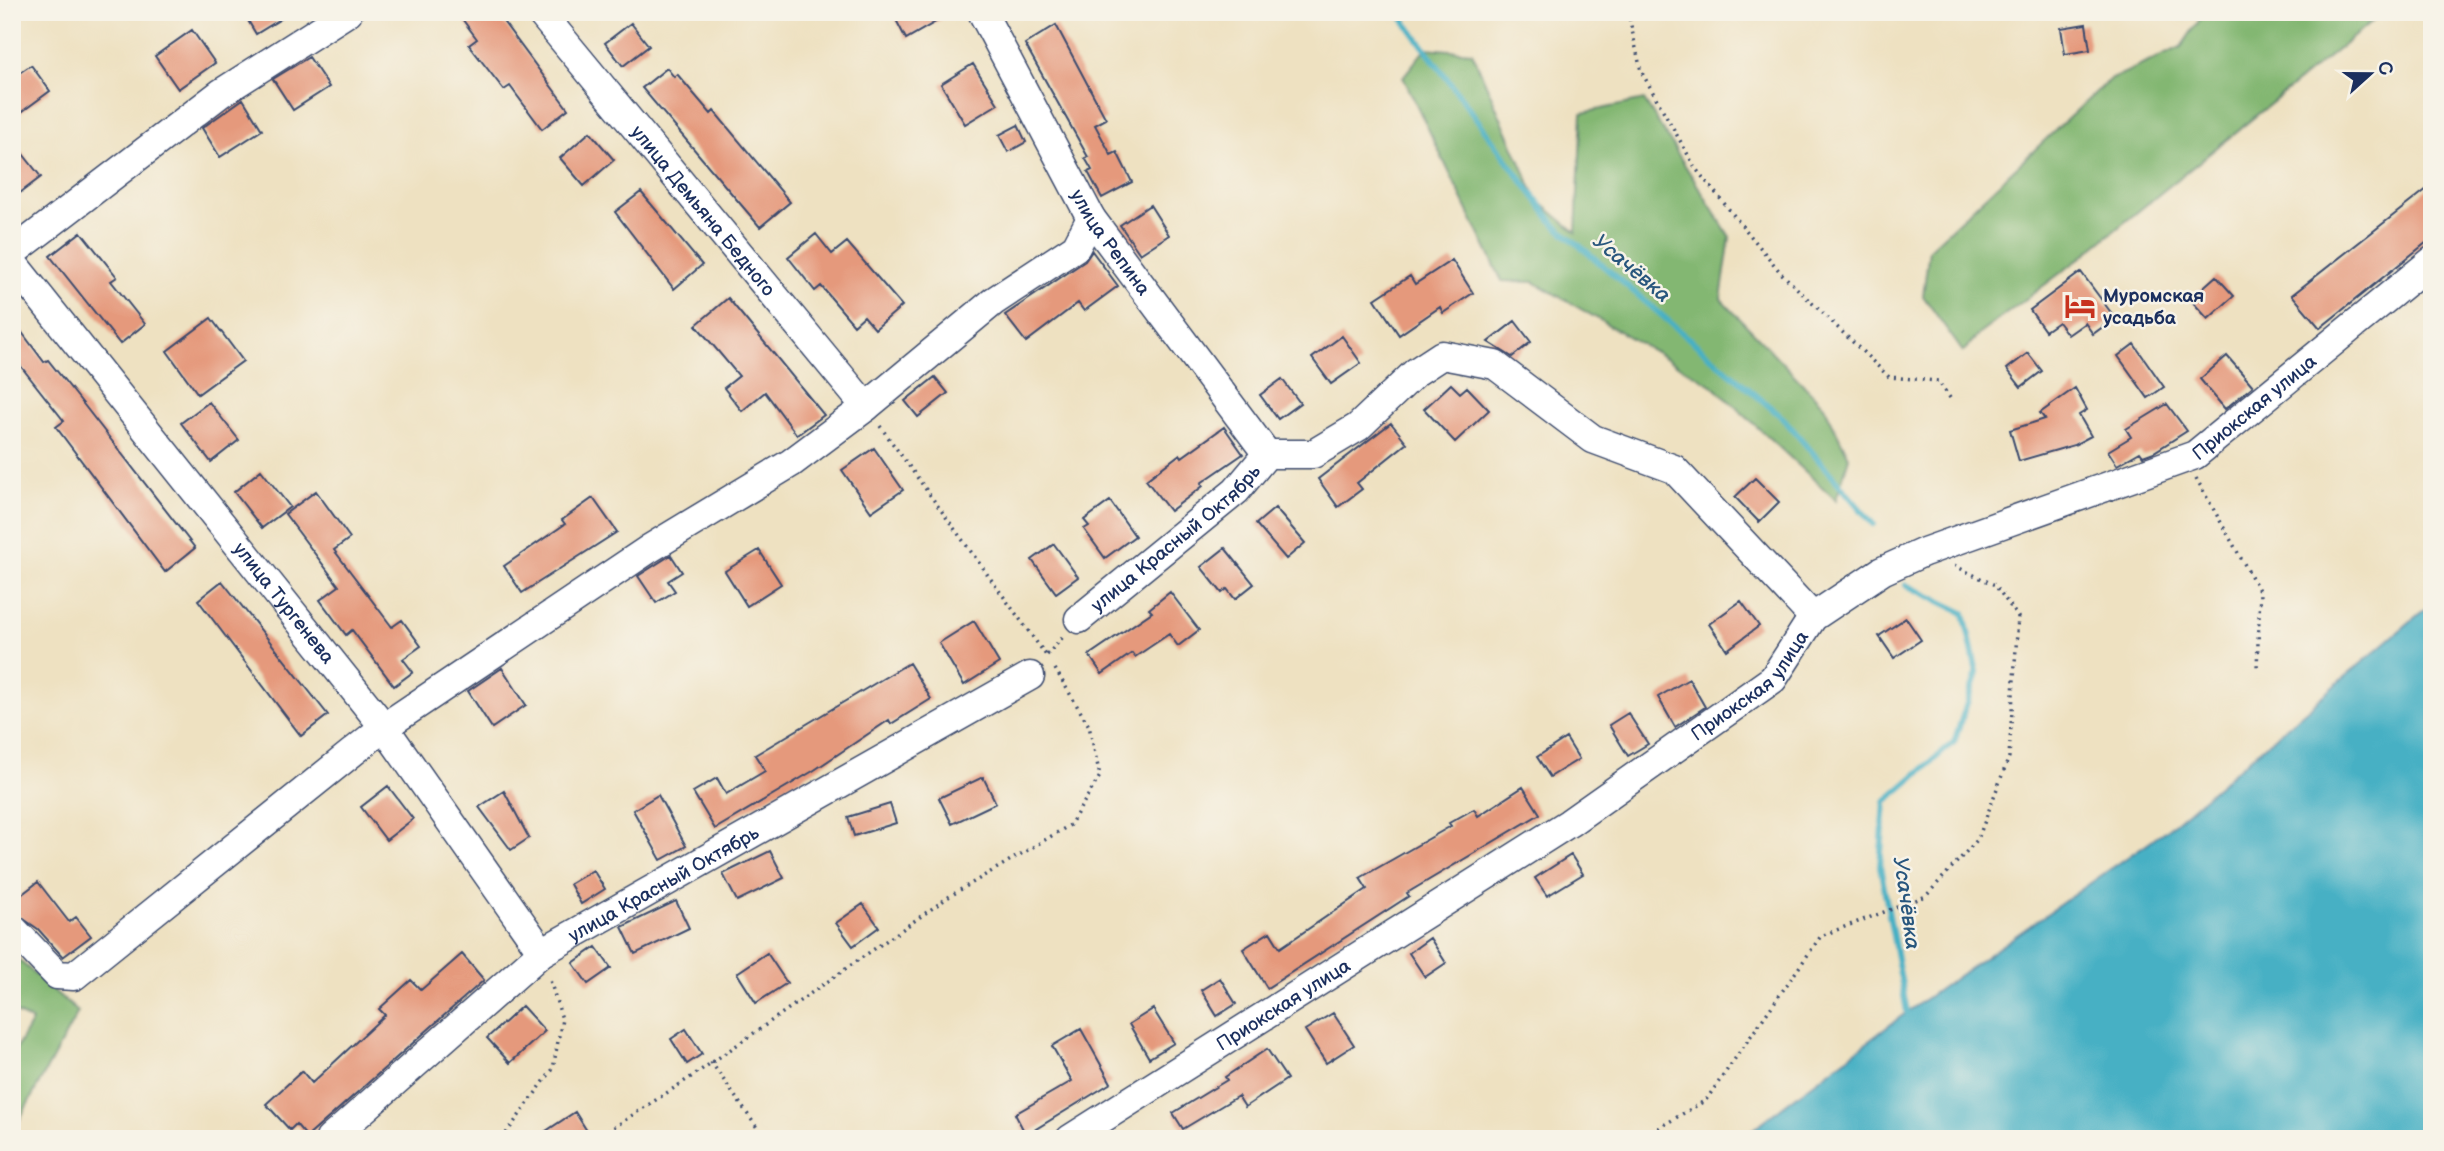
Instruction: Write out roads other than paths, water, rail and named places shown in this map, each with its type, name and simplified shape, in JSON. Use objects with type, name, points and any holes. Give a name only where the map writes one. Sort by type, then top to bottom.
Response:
[{"type":"street","points":[[12,253],[221,93],[348,12]]},
{"type":"street","name":"улица Демьяна Бедного","points":[[540,12],[866,407]]},
{"type":"street","name":"улица Репина","points":[[982,12],[1091,218],[1267,454]]},
{"type":"street","points":[[12,928],[57,975],[74,976],[384,727],[649,549],[790,463],[866,407],[994,300],[1076,247],[1091,218]]},
{"type":"street","name":"Приокская улица","points":[[1070,1139],[1569,823],[1773,679],[1813,617],[1882,571],[1924,552],[2195,455],[2432,261]]},
{"type":"street","name":"улица Тургенева","points":[[12,262],[384,727],[542,952]]},
{"type":"street","name":"улица Красный Октябрь","points":[[1079,619],[1236,491],[1267,454],[1313,454],[1358,427],[1416,372],[1441,355],[1496,365],[1593,439],[1674,469],[1813,617]]},
{"type":"street","name":"улица Красный Октябрь","points":[[330,1139],[542,952],[1038,666]]},
{"type":"water","points":[[2432,603],[2432,1139],[1740,1139],[1907,1012],[2166,830]]},
{"type":"waterway","name":"Усачёвка","points":[[1398,12],[1555,225],[1783,418],[1873,524]]},
{"type":"waterway","name":"Усачёвка","points":[[1906,585],[1964,613],[1977,673],[1954,742],[1885,802],[1880,866],[1907,1012],[1911,1017]]},
{"type":"place","name":"Муромская усадьба","points":[[2080,306]]}]
